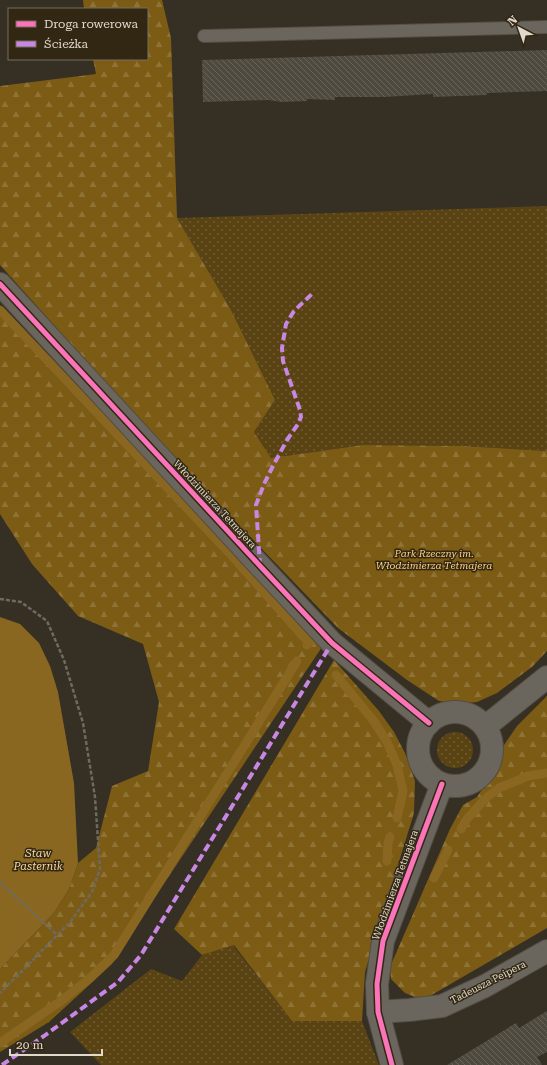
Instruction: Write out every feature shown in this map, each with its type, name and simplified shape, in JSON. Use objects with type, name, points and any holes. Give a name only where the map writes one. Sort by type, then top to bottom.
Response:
[{"type":"street","name":"Włodzimierza Tetmajera","points":[[0,284],[260,567],[332,643],[429,723]]},
{"type":"street","points":[[485,727],[547,677]]},
{"type":"street","points":[[452,712],[464,713],[476,718],[485,727],[491,738],[492,750],[490,761],[485,772],[476,780],[465,785],[454,787],[442,784],[431,778],[423,768],[419,757],[418,745],[422,733],[429,723],[439,716],[452,712]]},
{"type":"street","name":"Włodzimierza Tetmajera","points":[[392,1065],[378,1012],[377,984],[383,941],[442,784]]},
{"type":"street","name":"Tadeusza Peipera","points":[[378,1012],[442,1006],[485,986],[547,950]]},
{"type":"lane","points":[[204,36],[547,27]]},
{"type":"path","points":[[0,599],[21,602],[47,621],[64,660],[83,722],[95,797],[100,869],[92,892],[71,921],[0,992]]},
{"type":"path","points":[[0,882],[57,936]]},
{"type":"shaded area","points":[[547,206],[547,451],[462,446],[363,445],[271,458],[254,432],[275,400],[231,310],[177,218]]},
{"type":"shaded area","points":[[459,732],[468,737],[472,743],[472,757],[468,763],[459,768],[451,768],[442,763],[438,757],[437,746],[442,737],[448,733]]},
{"type":"shaded area","points":[[233,945],[292,1021],[362,1021],[379,1065],[101,1065],[70,1032],[151,969],[182,981],[202,955]]},
{"type":"green space","name":"Park Rzeczny im. Włodzimierza Tetmajera","points":[[83,0],[162,0],[171,38],[177,218],[231,310],[275,400],[254,432],[271,458],[363,445],[462,446],[547,451],[547,651],[532,667],[497,693],[477,702],[457,704],[439,701],[407,680],[338,628],[158,441],[0,265],[0,86],[96,74],[93,60],[148,60],[148,8],[84,8]]},
{"type":"green space","points":[[0,306],[322,647],[145,912],[112,964],[49,1022],[0,1052],[0,969],[54,913],[69,889],[78,863],[96,848],[112,786],[148,771],[159,702],[143,644],[78,616],[32,564],[0,514]]},
{"type":"green space","points":[[334,660],[379,711],[394,732],[405,753],[415,781],[414,813],[365,972],[362,1021],[292,1021],[234,945],[202,955],[174,929]]},
{"type":"green space","points":[[547,696],[547,928],[423,1000],[405,993],[391,979],[390,967],[450,829],[463,805],[477,797],[497,767],[502,748],[517,726]]},
{"type":"water","name":"Staw Pasternik","points":[[0,617],[20,624],[39,643],[50,666],[58,692],[74,783],[78,863],[69,889],[54,913],[0,969]]},
{"type":"building","points":[[547,50],[547,91],[433,97],[433,94],[384,97],[335,97],[335,100],[307,99],[307,101],[282,102],[268,100],[203,102],[202,60]]},
{"type":"building","points":[[547,1011],[547,1052],[537,1057],[542,1065],[447,1065],[516,1023],[519,1028]]},
{"type":"waterway","points":[[0,310],[233,557],[309,643],[307,645]]},
{"type":"waterway","points":[[0,1043],[61,1001],[89,979],[114,955],[297,661]]},
{"type":"waterway","points":[[336,675],[373,720],[387,742],[397,765],[403,791],[397,818]]},
{"type":"waterway","points":[[461,829],[467,819],[487,797],[499,788],[528,776],[547,773]]},
{"type":"waterway","points":[[387,861],[388,843],[390,837]]},
{"type":"waterway","points":[[434,878],[448,850]]},
{"type":"marked path","points":[[260,566],[256,505],[274,464],[301,417],[283,361],[282,348],[286,324],[294,311],[313,293]]},
{"type":"marked path","points":[[2,1065],[118,982],[141,955],[332,643]]},
{"type":"cycle path","points":[[0,284],[332,643],[429,723]]},
{"type":"cycle path","points":[[392,1065],[378,1012],[377,984],[383,941],[442,784]]}]
